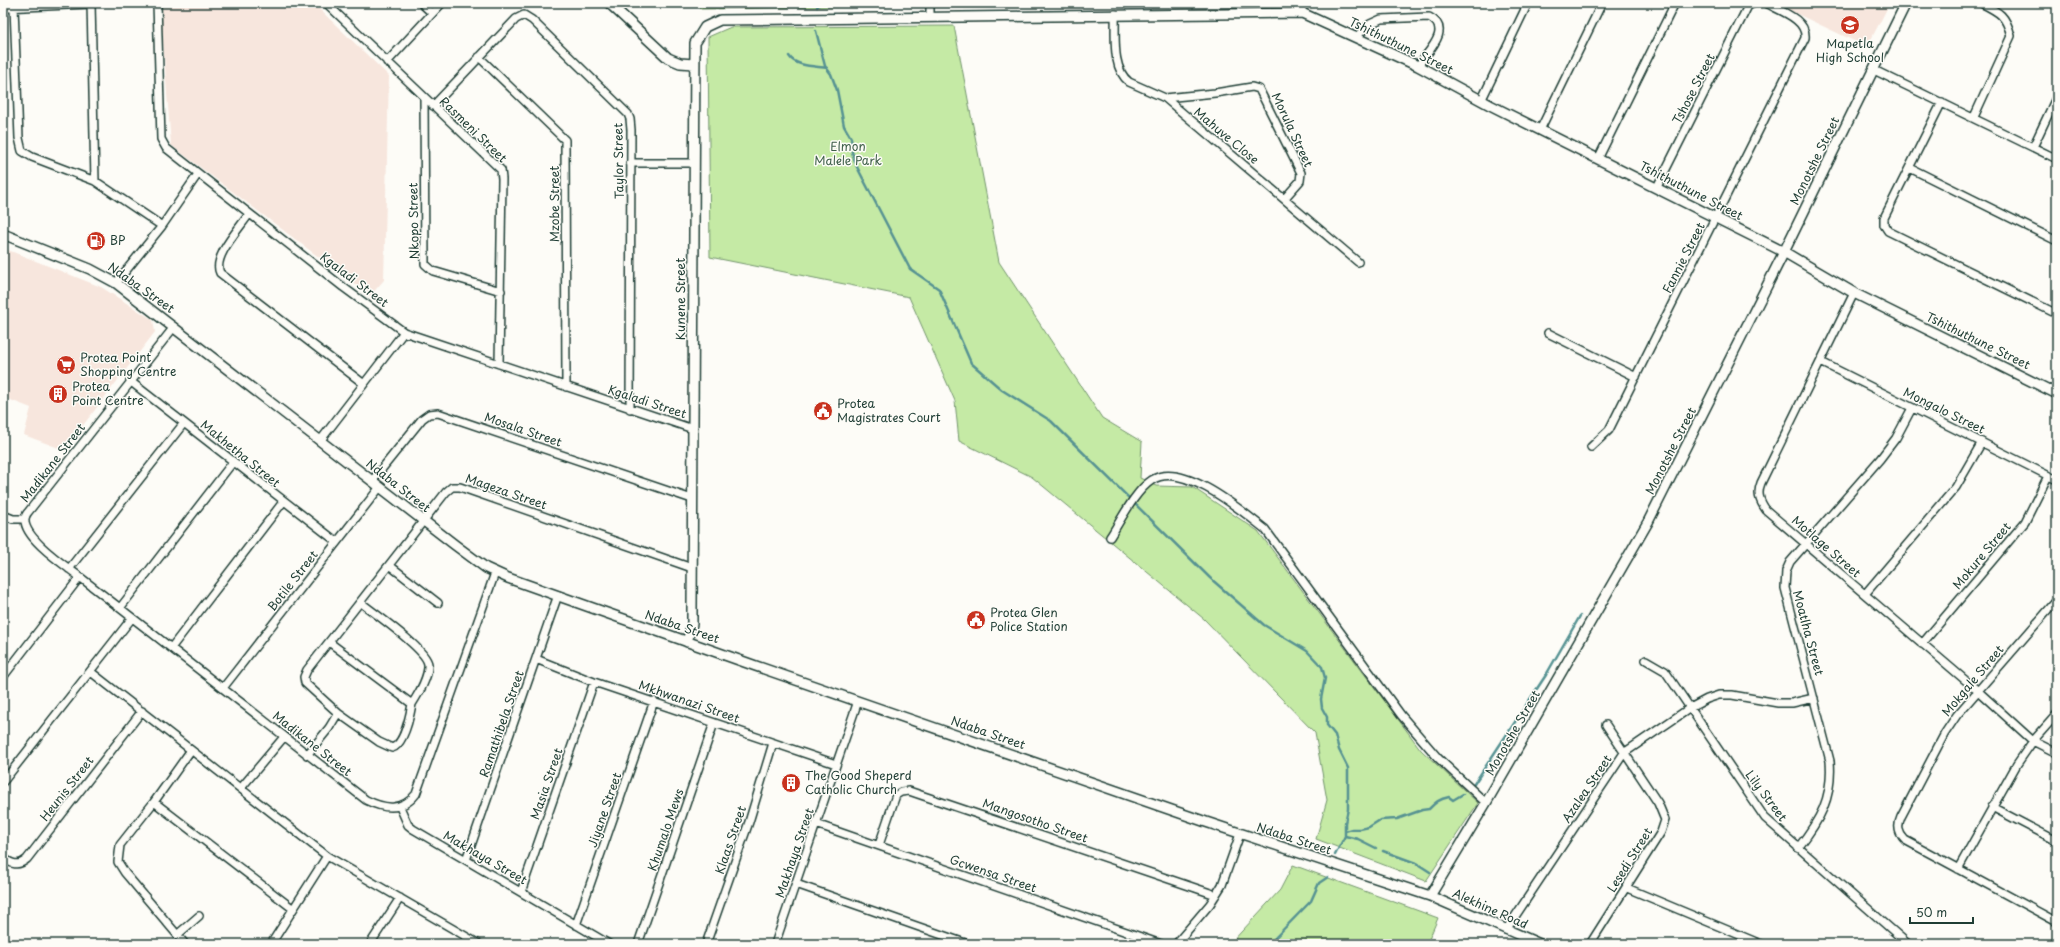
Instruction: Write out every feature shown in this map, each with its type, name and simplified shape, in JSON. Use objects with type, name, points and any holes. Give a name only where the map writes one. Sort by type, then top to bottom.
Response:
[{"type":"street","points":[[3,8],[91,3],[95,181]]},
{"type":"street","name":"Kgaladi Street","points":[[157,3],[161,139],[166,148],[198,174],[404,332],[693,429]]},
{"type":"street","name":"Rasmeni Street","points":[[326,3],[432,106],[501,170],[501,291],[499,364]]},
{"type":"street","points":[[421,3],[432,13]]},
{"type":"street","points":[[387,62],[442,3]]},
{"type":"street","points":[[609,3],[668,58],[680,63],[694,64]]},
{"type":"street","points":[[930,3],[930,17]]},
{"type":"street","points":[[1302,3],[1302,13]]},
{"type":"street","points":[[1482,99],[1528,3]]},
{"type":"street","points":[[1540,130],[1602,3]]},
{"type":"street","points":[[1598,159],[1675,3]]},
{"type":"street","name":"Tshose Street","points":[[1657,187],[1748,6],[1754,3]]},
{"type":"street","name":"Fannie Street","points":[[1591,447],[1609,430],[1805,38],[1804,27],[1800,22],[1766,3]]},
{"type":"street","name":"Monotshe Street","points":[[1430,896],[1486,803],[1648,522],[1784,252],[1906,3]]},
{"type":"street","points":[[1974,117],[2011,36],[2008,24],[2000,13],[1981,3]]},
{"type":"street","points":[[14,8],[18,138],[21,148],[29,156],[95,181],[162,226]]},
{"type":"street","name":"Tshithuthune Street","points":[[694,64],[696,40],[705,26],[714,21],[729,19],[1302,13],[1418,66],[1540,130],[1657,187],[1784,252],[1854,293],[2057,394]]},
{"type":"street","name":"Mahuve Close","points":[[1115,14],[1118,64],[1122,75],[1129,82],[1165,98],[1358,262]]},
{"type":"street","name":"Taylor Street","points":[[432,106],[517,18],[524,15],[529,17],[628,114],[631,124],[630,409]]},
{"type":"street","points":[[1356,37],[1370,24],[1381,18],[1429,17],[1435,20],[1440,27],[1440,34],[1418,66]]},
{"type":"street","name":"Mzobe Street","points":[[479,57],[565,140],[566,387]]},
{"type":"street","name":"Kunene Street","points":[[687,642],[692,620],[694,64]]},
{"type":"street","points":[[1874,70],[1974,117],[2057,159]]},
{"type":"street","name":"Morula Street","points":[[1165,98],[1223,92],[1252,87],[1259,89],[1301,173],[1300,181],[1284,199]]},
{"type":"street","points":[[2033,147],[2057,96]]},
{"type":"street","name":"Nkopo Street","points":[[424,97],[425,264],[433,271],[501,291]]},
{"type":"street","points":[[1942,102],[1884,218],[1884,225],[1888,231],[2057,314]]},
{"type":"street","points":[[630,163],[693,163]]},
{"type":"street","points":[[1910,168],[2057,241]]},
{"type":"street","points":[[116,283],[162,226],[198,174]]},
{"type":"street","points":[[249,214],[219,257],[218,265],[220,273],[364,384]]},
{"type":"street","name":"Ndaba Street","points":[[3,234],[90,269],[116,283],[479,563],[495,572],[687,642],[1240,834],[1430,896]]},
{"type":"street","name":"Motlage Street","points":[[1854,293],[1759,490],[1759,497],[1766,510],[1978,691],[2033,741],[2057,753]]},
{"type":"street","name":"Madikane Street","points":[[174,327],[28,511],[24,519],[26,527],[30,535],[69,569],[366,800],[383,807],[400,807]]},
{"type":"street","points":[[320,441],[404,332]]},
{"type":"street","points":[[1548,333],[1636,377]]},
{"type":"street","name":"Mongalo Street","points":[[1821,362],[2057,480]]},
{"type":"street","name":"Makhetha Street","points":[[130,381],[336,542]]},
{"type":"street","name":"Moatlha Street","points":[[1798,848],[1819,819],[1829,790],[1831,775],[1830,761],[1785,588],[1786,571],[1790,562],[1880,459],[1896,438],[1912,408]]},
{"type":"street","name":"Mosala Street","points":[[372,481],[422,419],[429,414],[438,413],[692,499]]},
{"type":"street","points":[[69,569],[184,423]]},
{"type":"street","points":[[1864,594],[1956,487],[1982,442]]},
{"type":"street","points":[[120,608],[233,462]]},
{"type":"street","points":[[1110,537],[1140,492],[1153,479],[1165,475],[1186,479],[1208,488],[1240,509],[1265,529],[1401,715],[1438,758],[1486,803]]},
{"type":"street","name":"Mokure Street","points":[[1922,644],[2025,522],[2048,476]]},
{"type":"street","name":"Botile Street","points":[[223,688],[380,487]]},
{"type":"street","name":"Mageza Street","points":[[360,602],[416,646],[426,656],[428,668],[424,682],[412,704],[402,737],[397,746],[392,748],[379,742],[338,712],[307,684],[304,679],[307,670],[329,642],[360,602],[389,565],[424,521],[448,490],[454,487],[460,487],[692,568]]},
{"type":"street","points":[[170,648],[283,502]]},
{"type":"street","name":"Madikane Street","points":[[3,515],[14,519],[24,519]]},
{"type":"street","points":[[389,565],[438,603]]},
{"type":"street","points":[[400,807],[411,801],[416,794],[495,572]]},
{"type":"street","points":[[3,677],[80,577]]},
{"type":"street","name":"Ramathibela Street","points":[[466,860],[558,595]]},
{"type":"street","name":"Mokgale Street","points":[[1958,869],[1905,840],[1900,835],[1899,827],[1901,817],[1945,733],[1957,715],[2057,600]]},
{"type":"street","points":[[3,782],[132,618]]},
{"type":"street","points":[[329,642],[412,704]]},
{"type":"street","name":"Mkhwanazi Street","points":[[536,659],[594,682],[654,701],[836,764]]},
{"type":"street","name":"Lily Street","points":[[1646,660],[1665,671],[1765,818],[1908,944]]},
{"type":"street","points":[[91,672],[242,788],[327,856],[479,944]]},
{"type":"street","name":"Masia Street","points":[[521,892],[594,682]]},
{"type":"street","name":"Azalea Street","points":[[1506,930],[1624,753],[1690,708],[1707,699],[1719,695],[1732,695],[1778,703],[1792,703],[1814,698]]},
{"type":"street","name":"Jiyane Street","points":[[576,925],[654,701]]},
{"type":"street","name":"Makhaya Street","points":[[775,944],[858,701]]},
{"type":"street","name":"Heunis Street","points":[[3,858],[13,864],[17,864],[27,859],[142,711]]},
{"type":"street","points":[[307,755],[329,728],[338,712]]},
{"type":"street","points":[[2057,714],[2033,741],[1992,807],[1958,869],[2057,922]]},
{"type":"street","name":"Khumalo Mews","points":[[638,944],[714,723]]},
{"type":"street","name":"Lesedi Street","points":[[1590,944],[1627,888],[1661,832],[1665,820],[1658,803],[1606,725]]},
{"type":"street","points":[[242,788],[284,737]]},
{"type":"street","name":"Klaas Street","points":[[706,944],[744,837],[773,743]]},
{"type":"street","points":[[185,944],[124,873],[118,862],[120,845],[154,802],[191,750]]},
{"type":"street","name":"Mangosotho Street","points":[[879,846],[894,800],[898,794],[909,791],[1216,895]]},
{"type":"street","points":[[154,802],[292,908]]},
{"type":"street","name":"Makhaya Street","points":[[400,807],[410,827],[609,944]]},
{"type":"street","points":[[1992,807],[2057,841]]},
{"type":"street","name":"Gcwensa Street","points":[[816,824],[1162,944]]},
{"type":"street","points":[[1176,944],[1216,895],[1229,870],[1240,834]]},
{"type":"street","points":[[271,944],[292,908],[327,856]]},
{"type":"street","points":[[796,884],[968,944]]},
{"type":"street","points":[[1627,888],[1761,944]]},
{"type":"street","name":"Alekhine Road","points":[[1430,896],[1540,944]]},
{"type":"street","points":[[370,944],[400,898]]},
{"type":"street","points":[[177,935],[199,916]]},
{"type":"shaded area","points":[[160,3],[313,3],[389,76],[384,280],[370,296],[171,145]]},
{"type":"shaded area","name":"Mapetla High School","points":[[1774,3],[1890,3],[1867,47]]},
{"type":"shaded area","name":"Protea Point Shopping Centre","points":[[3,248],[101,287],[153,320],[155,332],[64,450],[24,435],[31,408],[3,397]]},
{"type":"green space","points":[[696,3],[888,3],[888,6],[701,9]]},
{"type":"green space","name":"Elmon Malele Park","points":[[954,26],[999,262],[1102,418],[1142,442],[1140,478],[1156,486],[1192,487],[1258,531],[1421,750],[1478,803],[1426,881],[1316,839],[1327,800],[1315,733],[1204,619],[1032,477],[959,441],[955,401],[909,297],[710,257],[708,37],[731,27]]},
{"type":"green space","points":[[1293,865],[1438,918],[1427,944],[1230,944],[1280,890]]},
{"type":"waterway","points":[[817,7],[820,3]]},
{"type":"waterway","points":[[816,31],[825,66],[831,74],[837,90],[844,126],[851,138],[852,152],[857,167],[910,269],[939,289],[971,363],[1002,390],[1051,421],[1210,578],[1264,625],[1307,651],[1322,667],[1325,678],[1321,699],[1322,708],[1327,717],[1327,725],[1335,735],[1339,750],[1348,768],[1348,809],[1345,823],[1345,836],[1335,855]]},
{"type":"waterway","points":[[789,56],[792,60],[801,64],[827,68]]},
{"type":"waterway","points":[[1474,784],[1546,675],[1580,616]]},
{"type":"waterway","points":[[1345,831],[1369,827],[1380,820],[1397,819],[1429,809],[1440,800],[1449,797],[1453,800],[1463,794]]},
{"type":"waterway","points":[[1345,836],[1358,839],[1376,848]]},
{"type":"waterway","points":[[1383,851],[1416,863],[1430,872]]},
{"type":"waterway","points":[[1269,944],[1311,901],[1319,883],[1328,877]]},
{"type":"place","name":"Mapetla High School","points":[[1850,25]]},
{"type":"place","name":"BP","points":[[96,241]]},
{"type":"place","name":"Protea Point Shopping Centre","points":[[66,365]]},
{"type":"place","name":"Protea Point Centre","points":[[58,394]]},
{"type":"place","name":"Protea Magistrates Court","points":[[823,411]]},
{"type":"place","name":"Protea Glen Police Station","points":[[976,620]]},
{"type":"place","name":"The Good Sheperd Catholic Church","points":[[791,783]]}]
